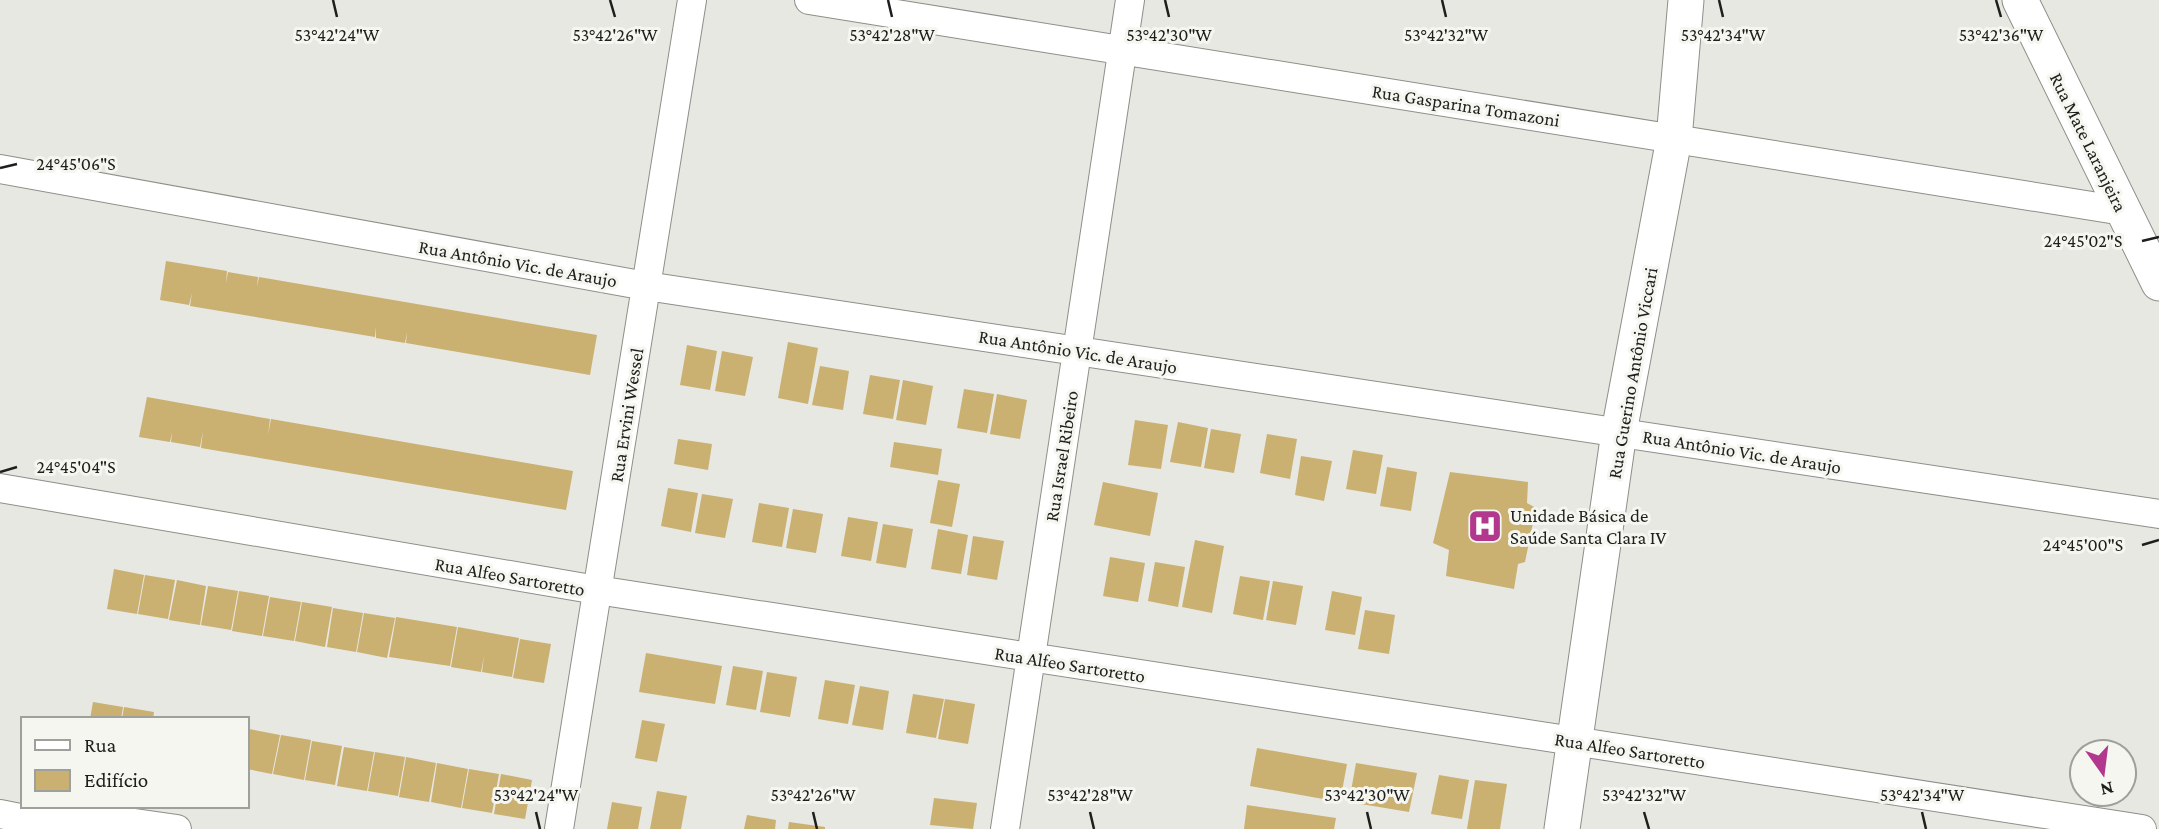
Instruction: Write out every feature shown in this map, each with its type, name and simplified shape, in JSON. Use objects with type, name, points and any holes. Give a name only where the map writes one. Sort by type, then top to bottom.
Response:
[{"type":"street","name":"Rua Ervini Wessel","points":[[559,829],[692,0]]},
{"type":"street","name":"Rua Gasparina Tomazoni","points":[[809,0],[2123,211]]},
{"type":"street","name":"Rua Israel Ribeiro","points":[[1005,829],[1130,0]]},
{"type":"street","name":"Rua Guerino Antônio Viccari","points":[[1562,829],[1619,432],[1674,139],[1686,0]]},
{"type":"street","name":"Rua Mate Laranjeira","points":[[2020,0],[2159,283]]},
{"type":"street","name":"Rua Antônio Vic. de Araujo","points":[[0,169],[646,286],[2159,514]]},
{"type":"street","name":"Rua Alfeo Sartoretto","points":[[0,488],[597,590],[2142,829]]},
{"type":"street","points":[[0,814],[49,826],[79,815],[177,829]]},
{"type":"building","points":[[166,261],[227,271],[226,283],[228,272],[258,277],[257,287],[259,277],[597,335],[590,375],[406,343],[407,332],[405,343],[376,338],[376,327],[375,337],[190,306],[192,293],[189,305],[160,300]]},
{"type":"building","points":[[788,342],[818,348],[808,404],[778,398]]},
{"type":"building","points":[[687,345],[717,351],[710,390],[680,385]]},
{"type":"building","points":[[722,351],[753,357],[745,396],[715,391]]},
{"type":"building","points":[[820,366],[849,371],[843,410],[812,405]]},
{"type":"building","points":[[870,375],[900,380],[893,419],[863,414]]},
{"type":"building","points":[[903,380],[933,386],[926,425],[896,420]]},
{"type":"building","points":[[964,389],[994,394],[987,433],[957,428]]},
{"type":"building","points":[[997,394],[1027,400],[1020,439],[990,434]]},
{"type":"building","points":[[147,397],[270,419],[268,435],[271,419],[573,471],[566,510],[201,448],[203,431],[200,447],[171,442],[172,432],[170,442],[139,437]]},
{"type":"building","points":[[1135,420],[1168,425],[1161,469],[1128,465]]},
{"type":"building","points":[[1178,422],[1208,428],[1201,467],[1170,462]]},
{"type":"building","points":[[1211,429],[1241,434],[1234,473],[1204,468]]},
{"type":"building","points":[[1267,434],[1297,439],[1290,479],[1260,473]]},
{"type":"building","points":[[678,439],[712,444],[708,470],[674,464]]},
{"type":"building","points":[[894,442],[942,449],[938,475],[890,467]]},
{"type":"building","points":[[1353,450],[1383,455],[1376,494],[1346,489]]},
{"type":"building","points":[[1301,456],[1332,461],[1324,501],[1295,495]]},
{"type":"building","points":[[1387,467],[1417,472],[1411,511],[1380,506]]},
{"type":"building","name":"Unidade Básica de Saúde Santa Clara IV","points":[[1450,472],[1528,482],[1527,503],[1536,508],[1525,562],[1518,564],[1514,589],[1446,576],[1449,550],[1433,543]]},
{"type":"building","points":[[938,480],[960,484],[952,527],[930,523]]},
{"type":"building","points":[[1103,482],[1158,493],[1150,536],[1094,525]]},
{"type":"building","points":[[668,488],[698,493],[691,532],[661,526]]},
{"type":"building","points":[[702,494],[733,499],[725,538],[695,533]]},
{"type":"building","points":[[759,503],[789,508],[782,547],[752,542]]},
{"type":"building","points":[[793,509],[823,514],[816,553],[786,548]]},
{"type":"building","points":[[848,517],[878,522],[871,561],[841,556]]},
{"type":"building","points":[[883,524],[913,529],[906,568],[876,563]]},
{"type":"building","points":[[938,529],[968,535],[961,574],[931,569]]},
{"type":"building","points":[[973,536],[1004,541],[997,580],[967,575]]},
{"type":"building","points":[[1195,540],[1224,546],[1212,613],[1182,607]]},
{"type":"building","points":[[1110,557],[1145,563],[1138,602],[1103,596]]},
{"type":"building","points":[[1155,562],[1185,567],[1178,607],[1148,601]]},
{"type":"building","points":[[114,569],[144,575],[137,614],[107,609]]},
{"type":"building","points":[[145,575],[175,580],[168,619],[138,614]]},
{"type":"building","points":[[1240,576],[1270,581],[1263,620],[1233,614]]},
{"type":"building","points":[[177,580],[206,586],[200,625],[169,620]]},
{"type":"building","points":[[1273,581],[1303,586],[1296,625],[1266,620]]},
{"type":"building","points":[[208,586],[238,591],[231,630],[201,625]]},
{"type":"building","points":[[239,591],[269,596],[262,636],[232,631]]},
{"type":"building","points":[[1332,591],[1362,597],[1355,635],[1325,630]]},
{"type":"building","points":[[270,597],[301,602],[294,641],[263,636]]},
{"type":"building","points":[[302,602],[332,607],[325,647],[295,641]]},
{"type":"building","points":[[333,608],[363,613],[356,652],[327,647]]},
{"type":"building","points":[[1365,610],[1395,615],[1389,654],[1358,649]]},
{"type":"building","points":[[364,613],[395,618],[387,658],[357,652]]},
{"type":"building","points":[[396,617],[457,627],[450,666],[389,657]]},
{"type":"building","points":[[458,627],[519,638],[512,677],[482,672],[484,656],[481,672],[451,667]]},
{"type":"building","points":[[520,639],[551,644],[544,683],[513,678]]},
{"type":"building","points":[[646,653],[722,666],[715,704],[639,692]]},
{"type":"building","points":[[733,666],[763,671],[756,710],[726,705]]},
{"type":"building","points":[[767,672],[797,677],[790,717],[760,712]]},
{"type":"building","points":[[825,680],[855,685],[848,724],[818,719]]},
{"type":"building","points":[[860,686],[889,691],[883,730],[852,725]]},
{"type":"building","points":[[913,694],[944,699],[936,738],[906,733]]},
{"type":"building","points":[[945,699],[975,704],[968,744],[938,739]]},
{"type":"building","points":[[93,702],[123,707],[121,717],[90,717]]},
{"type":"building","points":[[124,707],[154,712],[153,717],[122,717]]},
{"type":"building","points":[[642,720],[665,724],[657,762],[635,758]]},
{"type":"building","points":[[249,729],[280,735],[272,774],[248,769]]},
{"type":"building","points":[[281,735],[311,740],[304,780],[273,774]]},
{"type":"building","points":[[312,741],[342,746],[335,785],[305,780]]},
{"type":"building","points":[[344,747],[374,752],[367,791],[337,786]]},
{"type":"building","points":[[1257,748],[1347,764],[1340,802],[1250,786]]},
{"type":"building","points":[[375,752],[405,757],[398,796],[368,791]]},
{"type":"building","points":[[406,757],[436,763],[429,802],[399,797]]},
{"type":"building","points":[[437,763],[468,769],[461,808],[431,802]]},
{"type":"building","points":[[1356,763],[1417,773],[1409,812],[1349,802]]},
{"type":"building","points":[[469,769],[499,774],[492,813],[462,808]]},
{"type":"building","points":[[501,774],[532,780],[525,819],[494,814]]},
{"type":"building","points":[[1439,775],[1469,780],[1462,819],[1431,814]]},
{"type":"building","points":[[1475,780],[1507,784],[1500,829],[1467,829]]},
{"type":"building","points":[[657,791],[687,796],[681,829],[650,829]]},
{"type":"building","points":[[934,798],[977,803],[973,829],[930,825]]},
{"type":"building","points":[[612,802],[642,807],[638,829],[607,829]]},
{"type":"building","points":[[1247,805],[1336,818],[1334,829],[1244,829]]},
{"type":"building","points":[[747,815],[776,820],[775,829],[744,829]]},
{"type":"building","points":[[789,822],[825,827],[825,829],[788,829]]},
{"type":"place","name":"Unidade Básica de Saúde Santa Clara IV","points":[[1485,526]]}]
